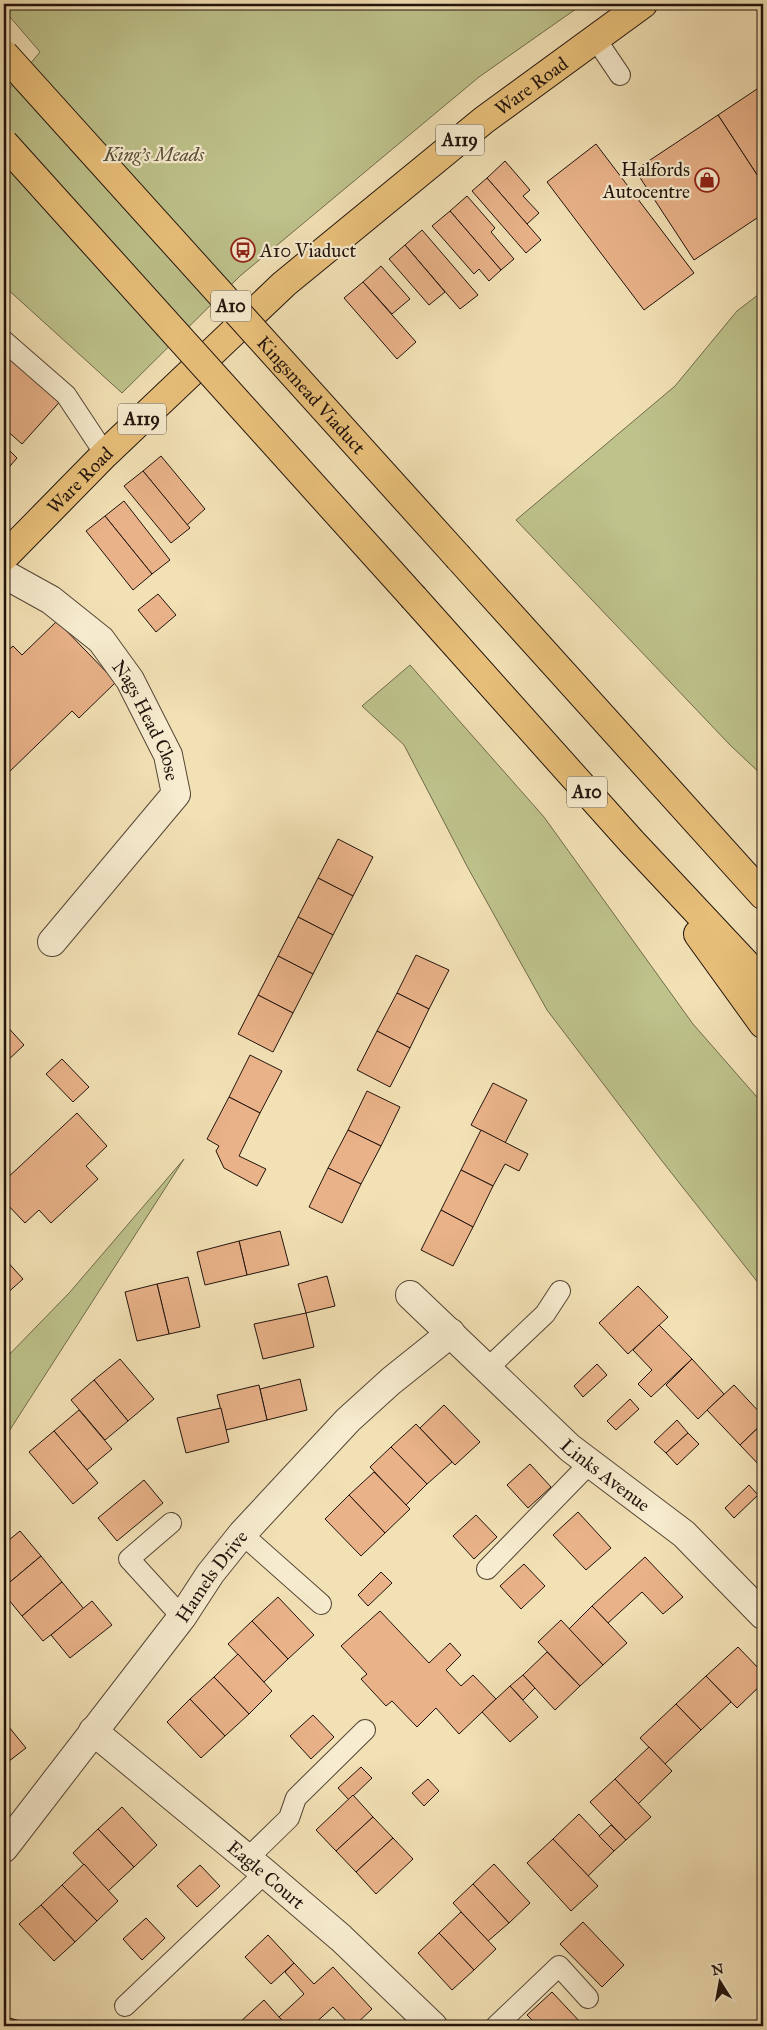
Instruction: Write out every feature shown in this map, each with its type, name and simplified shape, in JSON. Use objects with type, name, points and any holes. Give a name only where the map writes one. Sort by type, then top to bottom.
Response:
[{"type":"main road","name":"Ware Road","points":[[4,557],[105,454],[284,284],[484,120],[643,4]]},
{"type":"main road","name":"Kingsmead Viaduct","points":[[4,54],[763,895]]},
{"type":"main road","name":"A10","points":[[4,143],[632,842],[763,982]]},
{"type":"main road","points":[[632,842],[763,1024]]},
{"type":"street","name":"Nags Head Close","points":[[4,574],[51,600],[101,640],[130,680],[168,755],[176,794],[52,942]]},
{"type":"street","name":"Links Avenue","points":[[410,1295],[570,1448],[684,1534],[763,1615]]},
{"type":"street","name":"Hamels Drive","points":[[4,1848],[182,1617],[210,1574],[242,1534],[348,1420],[391,1381],[451,1333]]},
{"type":"street","name":"Eagle Court","points":[[93,1731],[341,1938],[433,2026]]},
{"type":"lane","points":[[595,38],[620,75]]},
{"type":"lane","points":[[4,340],[66,395],[105,454]]},
{"type":"lane","points":[[487,1368],[545,1314],[560,1290]]},
{"type":"lane","points":[[487,1569],[590,1463]]},
{"type":"lane","points":[[171,1522],[129,1559],[182,1617]]},
{"type":"lane","points":[[242,1534],[321,1604]]},
{"type":"lane","points":[[125,2006],[256,1866],[289,1818],[296,1798],[365,1730]]},
{"type":"lane","points":[[496,2026],[559,1966],[588,1998]]},
{"type":"green space","name":"King's Meads","points":[[4,4],[583,4],[479,77],[240,276],[122,393],[4,286],[4,95],[40,52],[4,10]]},
{"type":"green space","points":[[763,291],[763,776],[730,745],[516,520],[675,386],[737,311]]},
{"type":"green space","points":[[410,665],[544,817],[693,1024],[763,1104],[763,1289],[662,1161],[547,1010],[468,868],[404,745],[362,706]]},
{"type":"green space","points":[[184,1159],[4,1439],[4,1360],[70,1292]]},
{"type":"building","points":[[763,85],[763,184],[718,115]]},
{"type":"building","points":[[718,115],[763,184],[763,214],[694,260],[635,170]]},
{"type":"building","points":[[596,144],[694,273],[644,310],[547,182]]},
{"type":"building","points":[[505,161],[530,190],[523,196],[539,213],[527,224],[487,178]]},
{"type":"building","points":[[487,178],[541,240],[526,253],[472,191]]},
{"type":"building","points":[[467,196],[495,228],[491,232],[514,259],[501,270],[450,211]]},
{"type":"building","points":[[450,211],[501,270],[489,281],[479,269],[474,274],[432,226]]},
{"type":"building","points":[[422,230],[478,295],[460,309],[405,245]]},
{"type":"building","points":[[405,245],[445,292],[429,305],[389,259]]},
{"type":"building","points":[[381,266],[410,299],[392,314],[363,282]]},
{"type":"building","points":[[363,282],[416,342],[397,359],[344,298]]},
{"type":"building","points":[[13,352],[64,397],[22,444],[4,428],[4,362]]},
{"type":"building","points":[[4,445],[17,458],[4,473]]},
{"type":"building","points":[[161,456],[205,509],[187,525],[143,471]]},
{"type":"building","points":[[143,471],[190,528],[171,543],[124,486]]},
{"type":"building","points":[[124,501],[170,560],[152,574],[105,516]]},
{"type":"building","points":[[105,516],[152,574],[133,590],[86,531]]},
{"type":"building","points":[[158,594],[176,615],[156,632],[138,610]]},
{"type":"building","points":[[57,621],[116,682],[79,718],[72,711],[4,777],[4,654],[13,646],[22,655]]},
{"type":"building","points":[[338,839],[373,857],[353,896],[318,878]]},
{"type":"building","points":[[318,878],[353,896],[333,935],[298,917]]},
{"type":"building","points":[[298,917],[333,935],[313,974],[278,956]]},
{"type":"building","points":[[416,955],[449,970],[429,1009],[397,993]]},
{"type":"building","points":[[278,956],[313,974],[293,1013],[258,995]]},
{"type":"building","points":[[397,993],[429,1009],[410,1048],[377,1031]]},
{"type":"building","points":[[258,995],[293,1013],[273,1052],[238,1034]]},
{"type":"building","points":[[4,1023],[24,1045],[4,1064]]},
{"type":"building","points":[[377,1031],[410,1048],[390,1087],[357,1070]]},
{"type":"building","points":[[250,1055],[282,1071],[260,1113],[229,1097]]},
{"type":"building","points":[[62,1059],[89,1087],[73,1102],[46,1074]]},
{"type":"building","points":[[493,1083],[527,1100],[505,1143],[471,1125]]},
{"type":"building","points":[[367,1091],[400,1107],[381,1146],[348,1130]]},
{"type":"building","points":[[229,1097],[260,1113],[239,1156],[266,1169],[257,1186],[224,1168],[216,1151],[219,1146],[207,1139]]},
{"type":"building","points":[[77,1113],[107,1146],[86,1166],[98,1179],[51,1223],[39,1210],[25,1223],[4,1201],[4,1181]]},
{"type":"building","points":[[348,1130],[381,1146],[361,1184],[328,1168]]},
{"type":"building","points":[[481,1130],[528,1154],[519,1171],[505,1164],[493,1186],[461,1170]]},
{"type":"building","points":[[328,1168],[361,1184],[342,1223],[309,1207]]},
{"type":"building","points":[[461,1170],[493,1186],[473,1227],[441,1210]]},
{"type":"building","points":[[441,1210],[473,1227],[453,1266],[421,1250]]},
{"type":"building","points":[[280,1231],[289,1265],[247,1275],[239,1241]]},
{"type":"building","points":[[239,1241],[247,1275],[205,1285],[197,1252]]},
{"type":"building","points":[[4,1258],[23,1279],[4,1296]]},
{"type":"building","points":[[327,1276],[335,1306],[306,1313],[298,1284]]},
{"type":"building","points":[[188,1277],[200,1327],[169,1334],[157,1284]]},
{"type":"building","points":[[157,1284],[169,1334],[137,1341],[125,1292]]},
{"type":"building","points":[[638,1286],[668,1317],[628,1354],[599,1323]]},
{"type":"building","points":[[306,1313],[314,1347],[263,1359],[254,1324]]},
{"type":"building","points":[[659,1325],[692,1359],[651,1397],[638,1384],[652,1370],[633,1350]]},
{"type":"building","points":[[120,1359],[154,1399],[128,1421],[94,1380]]},
{"type":"building","points":[[692,1359],[724,1394],[698,1419],[666,1385]]},
{"type":"building","points":[[597,1364],[607,1375],[583,1397],[574,1386]]},
{"type":"building","points":[[300,1379],[307,1410],[267,1420],[260,1389]]},
{"type":"building","points":[[94,1380],[128,1421],[105,1440],[71,1400]]},
{"type":"building","points":[[259,1385],[267,1420],[226,1430],[217,1395]]},
{"type":"building","points":[[734,1385],[763,1416],[763,1423],[740,1445],[707,1410]]},
{"type":"building","points":[[630,1399],[639,1409],[616,1430],[607,1421]]},
{"type":"building","points":[[444,1405],[480,1442],[455,1465],[420,1428]]},
{"type":"building","points":[[221,1408],[229,1442],[186,1453],[177,1418]]},
{"type":"building","points":[[79,1410],[112,1449],[87,1470],[54,1431]]},
{"type":"building","points":[[677,1420],[688,1433],[666,1453],[654,1442]]},
{"type":"building","points":[[763,1423],[763,1469],[740,1445]]},
{"type":"building","points":[[416,1424],[452,1462],[427,1484],[391,1447]]},
{"type":"building","points":[[54,1431],[98,1483],[73,1504],[29,1452]]},
{"type":"building","points":[[688,1433],[699,1444],[677,1465],[666,1453]]},
{"type":"building","points":[[391,1447],[427,1484],[406,1505],[370,1467]]},
{"type":"building","points":[[530,1464],[551,1487],[528,1508],[507,1485]]},
{"type":"building","points":[[374,1472],[410,1509],[385,1533],[349,1495]]},
{"type":"building","points":[[144,1480],[163,1503],[117,1541],[98,1518]]},
{"type":"building","points":[[749,1485],[758,1495],[734,1518],[725,1508]]},
{"type":"building","points":[[349,1495],[385,1533],[361,1556],[325,1519]]},
{"type":"building","points":[[578,1512],[611,1548],[586,1570],[553,1535]]},
{"type":"building","points":[[476,1515],[497,1537],[474,1559],[453,1536]]},
{"type":"building","points":[[20,1531],[41,1556],[4,1587],[4,1544]]},
{"type":"building","points":[[41,1556],[62,1582],[22,1616],[4,1594],[4,1587]]},
{"type":"building","points":[[645,1557],[683,1597],[663,1614],[642,1592],[608,1623],[592,1606]]},
{"type":"building","points":[[524,1564],[545,1586],[521,1609],[500,1586]]},
{"type":"building","points":[[381,1572],[392,1583],[368,1606],[358,1595]]},
{"type":"building","points":[[62,1582],[84,1609],[43,1641],[22,1616]]},
{"type":"building","points":[[278,1597],[314,1635],[288,1659],[252,1621]]},
{"type":"building","points":[[92,1601],[112,1625],[70,1658],[51,1635]]},
{"type":"building","points":[[592,1606],[627,1643],[603,1665],[569,1629]]},
{"type":"building","points":[[380,1611],[429,1663],[450,1643],[461,1655],[446,1670],[461,1686],[473,1675],[496,1699],[459,1734],[436,1708],[417,1727],[392,1701],[386,1706],[361,1679],[367,1674],[341,1646]]},
{"type":"building","points":[[561,1620],[603,1665],[580,1686],[538,1642]]},
{"type":"building","points":[[252,1621],[288,1659],[264,1682],[228,1644]]},
{"type":"building","points":[[738,1647],[763,1673],[763,1683],[737,1708],[706,1676]]},
{"type":"building","points":[[547,1652],[580,1686],[555,1710],[523,1675]]},
{"type":"building","points":[[238,1654],[272,1691],[249,1714],[214,1677]]},
{"type":"building","points":[[523,1675],[535,1688],[523,1700],[510,1686]]},
{"type":"building","points":[[706,1676],[731,1702],[701,1730],[676,1704]]},
{"type":"building","points":[[214,1677],[249,1714],[225,1736],[190,1699]]},
{"type":"building","points":[[510,1686],[538,1717],[510,1742],[482,1712]]},
{"type":"building","points":[[190,1699],[225,1736],[201,1758],[167,1722]]},
{"type":"building","points":[[676,1704],[701,1730],[665,1764],[640,1738]]},
{"type":"building","points":[[313,1715],[334,1737],[311,1759],[290,1736]]},
{"type":"building","points":[[4,1721],[26,1748],[4,1765]]},
{"type":"building","points":[[649,1747],[672,1771],[638,1804],[615,1779]]},
{"type":"building","points":[[361,1767],[372,1778],[349,1800],[338,1788]]},
{"type":"building","points":[[428,1779],[439,1791],[424,1806],[412,1793]]},
{"type":"building","points":[[615,1779],[651,1817],[626,1840],[590,1802]]},
{"type":"building","points":[[353,1795],[373,1817],[336,1851],[316,1830]]},
{"type":"building","points":[[122,1807],[157,1845],[134,1867],[98,1829]]},
{"type":"building","points":[[579,1814],[614,1851],[588,1876],[553,1839]]},
{"type":"building","points":[[373,1817],[393,1838],[356,1872],[336,1851]]},
{"type":"building","points":[[611,1825],[626,1840],[614,1851],[599,1836]]},
{"type":"building","points":[[98,1829],[134,1867],[108,1891],[73,1853]]},
{"type":"building","points":[[393,1838],[413,1859],[376,1894],[356,1872]]},
{"type":"building","points":[[553,1839],[598,1886],[571,1911],[527,1863]]},
{"type":"building","points":[[84,1864],[118,1901],[97,1921],[62,1885]]},
{"type":"building","points":[[494,1864],[530,1903],[509,1923],[473,1884]]},
{"type":"building","points":[[200,1865],[220,1886],[197,1907],[177,1886]]},
{"type":"building","points":[[473,1884],[509,1923],[488,1941],[453,1903]]},
{"type":"building","points":[[62,1885],[97,1921],[75,1942],[41,1905]]},
{"type":"building","points":[[41,1905],[75,1942],[54,1961],[19,1924]]},
{"type":"building","points":[[461,1912],[496,1949],[474,1970],[439,1933]]},
{"type":"building","points":[[146,1918],[165,1938],[142,1960],[123,1939]]},
{"type":"building","points":[[583,1922],[624,1965],[602,1987],[560,1944]]},
{"type":"building","points":[[439,1933],[474,1970],[452,1990],[418,1953]]},
{"type":"building","points":[[268,1935],[294,1963],[271,1984],[245,1957]]},
{"type":"building","points":[[294,1963],[314,1984],[333,1967],[372,2009],[354,2026],[351,2026],[333,2007],[312,2026],[288,2026],[279,2017],[304,1994],[285,1972]]},
{"type":"building","points":[[552,1992],[582,2026],[538,2026],[527,2015]]},
{"type":"building","points":[[264,2000],[288,2026],[244,2026],[240,2022]]},
{"type":"building","points":[[4,2016],[13,2019],[11,2026],[4,2026]]},
{"type":"building","points":[[13,2019],[39,2026],[11,2026]]},
{"type":"place","name":"Halfords Autocentre","points":[[707,180]]},
{"type":"place","name":"A10 Viaduct","points":[[243,250]]}]
